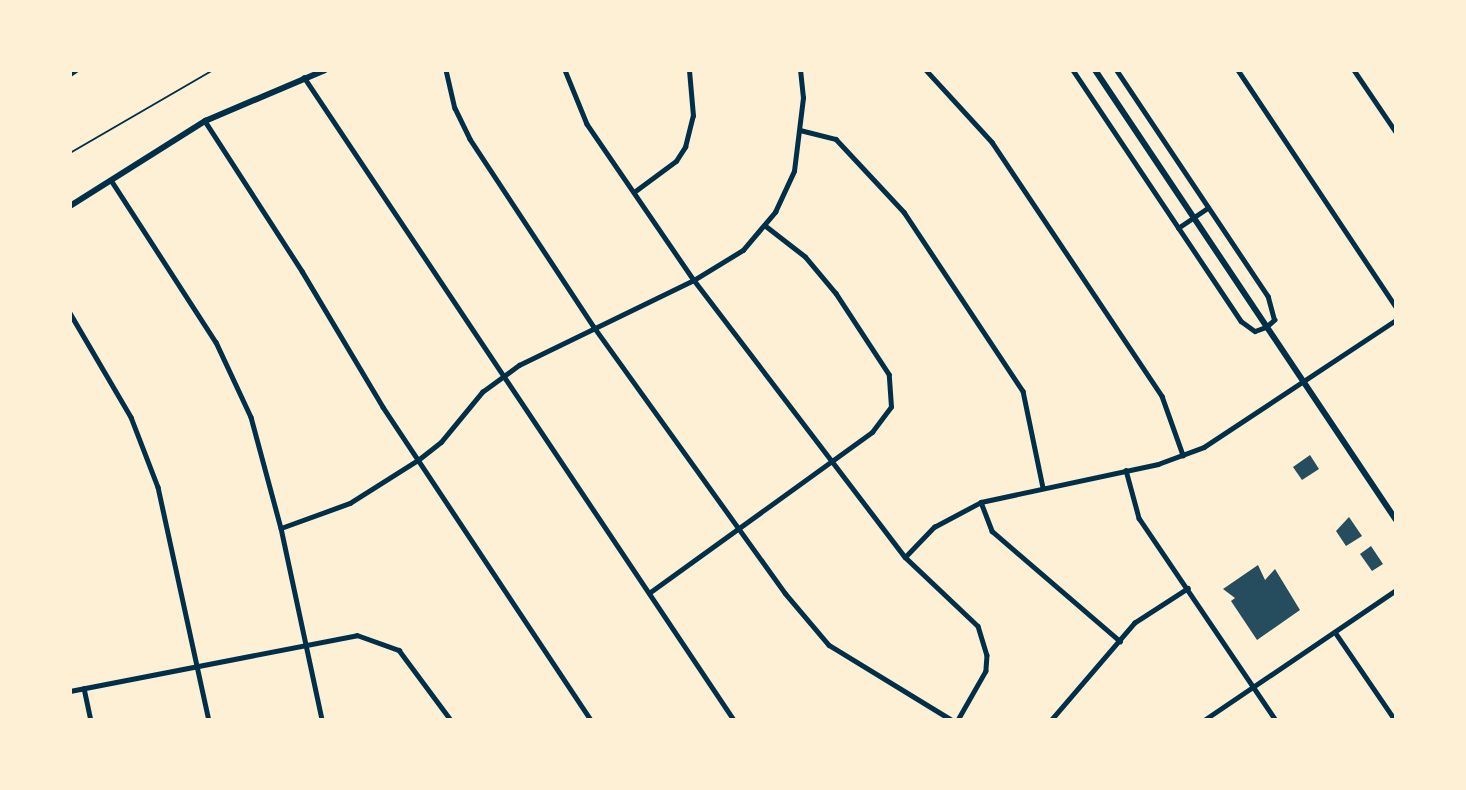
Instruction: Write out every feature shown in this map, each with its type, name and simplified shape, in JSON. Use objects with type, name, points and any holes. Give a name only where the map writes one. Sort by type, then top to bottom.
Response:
[{"type":"main road","points":[[70,205],[205,121],[304,76],[325,70]]},
{"type":"main road","points":[[1095,70],[1396,520]]},
{"type":"street","points":[[70,74],[76,70]]},
{"type":"street","points":[[446,70],[462,126],[594,327],[739,528],[829,645],[955,720],[983,682],[984,640],[965,611],[905,557],[694,280],[579,110],[565,70]]},
{"type":"street","points":[[634,192],[660,175],[685,147],[692,116],[689,70]]},
{"type":"street","points":[[281,528],[350,503],[418,460],[441,442],[482,392],[504,375],[594,327],[694,280],[743,250],[765,226],[794,171],[800,130],[800,70]]},
{"type":"street","points":[[926,70],[992,142],[1162,396],[1183,455]]},
{"type":"street","points":[[1073,70],[1245,326],[1255,331],[1266,327],[1274,320],[1272,305],[1116,70]]},
{"type":"street","points":[[1238,70],[1396,307]]},
{"type":"street","points":[[1354,70],[1396,132]]},
{"type":"street","points":[[304,76],[734,720]]},
{"type":"street","points":[[205,121],[418,460],[590,720]]},
{"type":"street","points":[[800,130],[836,139],[904,212],[1023,391],[1043,488]]},
{"type":"street","points":[[110,178],[198,311],[230,371],[257,436],[281,528],[322,720]]},
{"type":"street","points":[[1178,228],[1208,208]]},
{"type":"street","points":[[649,593],[831,463],[884,419],[894,396],[892,384],[827,282],[765,226]]},
{"type":"street","points":[[70,313],[105,366],[147,453],[166,514],[209,720]]},
{"type":"street","points":[[905,557],[934,527],[981,502],[1126,470],[1183,455],[1217,440],[1396,320]]},
{"type":"street","points":[[1126,470],[1139,518],[1276,720]]},
{"type":"street","points":[[981,502],[992,531],[1120,641]]},
{"type":"street","points":[[1051,720],[1134,623],[1188,587]]},
{"type":"street","points":[[1205,720],[1396,590]]},
{"type":"street","points":[[1335,632],[1395,720]]},
{"type":"street","points":[[70,691],[304,642],[357,635],[389,644],[409,659],[451,720]]},
{"type":"street","points":[[84,688],[91,720]]},
{"type":"path","points":[[70,153],[213,70]]},
{"type":"building","points":[[1310,455],[1319,469],[1302,480],[1293,467]]},
{"type":"building","points":[[1349,517],[1362,536],[1346,546],[1336,531]]},
{"type":"building","points":[[1371,546],[1383,564],[1372,571],[1360,554]]},
{"type":"building","points":[[1258,565],[1265,580],[1275,569],[1300,610],[1257,640],[1231,601],[1235,598],[1223,589]]}]
